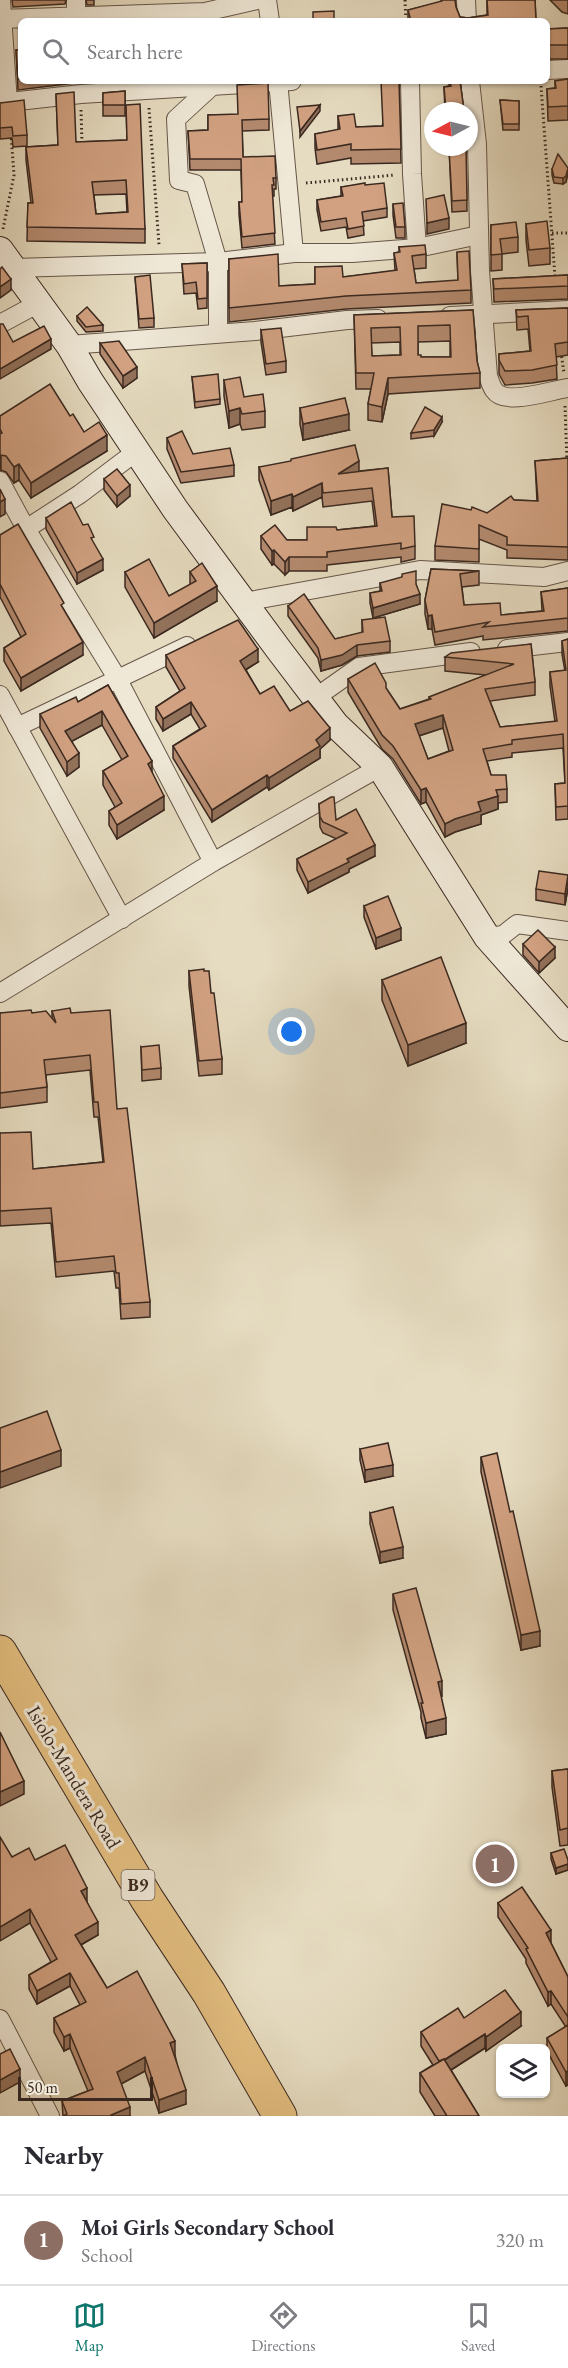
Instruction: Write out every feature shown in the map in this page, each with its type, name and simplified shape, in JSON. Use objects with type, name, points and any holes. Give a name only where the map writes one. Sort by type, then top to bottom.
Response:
[{"type":"highway","name":"Isiolo-Mandera Road","points":[[0,1652],[147,1899],[209,1993],[280,2116]]},
{"type":"main road","points":[[5,251],[69,345],[90,381],[243,613],[336,725],[380,767],[487,937],[568,1028]]},
{"type":"street","points":[[1,0],[4,103],[80,88],[230,84]]},
{"type":"street","points":[[0,19],[76,13],[205,12],[257,0]]},
{"type":"street","points":[[267,0],[270,18]]},
{"type":"street","points":[[466,0],[467,18]]},
{"type":"street","points":[[550,70],[568,69]]},
{"type":"street","points":[[282,84],[286,185],[294,253]]},
{"type":"street","points":[[410,84],[412,174],[417,248]]},
{"type":"street","points":[[470,84],[478,165],[482,314],[488,376],[495,392],[505,398],[520,398],[567,388]]},
{"type":"street","points":[[213,85],[176,118],[179,180],[195,183],[218,262],[218,333]]},
{"type":"street","points":[[5,251],[160,262],[218,262],[294,253],[352,253],[417,248],[479,235]]},
{"type":"street","points":[[0,324],[39,303]]},
{"type":"street","points":[[430,318],[563,310]]},
{"type":"street","points":[[69,345],[255,331],[347,320],[395,319]]},
{"type":"street","points":[[26,529],[80,494],[137,451]]},
{"type":"street","points":[[0,482],[117,678],[213,862]]},
{"type":"street","points":[[243,613],[420,570],[544,577],[568,571]]},
{"type":"street","points":[[17,727],[200,640]]},
{"type":"street","points":[[315,698],[359,667],[568,642]]},
{"type":"street","points":[[0,695],[122,919]]},
{"type":"street","points":[[0,993],[213,862],[380,767]]},
{"type":"street","points":[[487,937],[503,936],[517,924],[568,931]]},
{"type":"street","points":[[0,2019],[50,2116]]},
{"type":"path","points":[[405,0],[406,18]]},
{"type":"path","points":[[540,84],[552,233],[563,310],[567,388],[564,435],[567,468]]},
{"type":"path","points":[[148,86],[160,262]]},
{"type":"path","points":[[80,88],[82,153]]},
{"type":"path","points":[[4,103],[14,175],[5,251]]},
{"type":"path","points":[[286,185],[412,174]]},
{"type":"path","points":[[541,233],[568,233]]},
{"type":"building","points":[[455,0],[460,17],[468,18],[410,18],[408,10]]},
{"type":"building","points":[[487,0],[535,0],[536,18],[468,18],[488,15]]},
{"type":"building","points":[[334,11],[334,18],[313,18],[313,12]]},
{"type":"building","points":[[568,28],[568,45],[550,45],[550,29]]},
{"type":"building","points":[[16,50],[18,50],[18,79]]},
{"type":"building","points":[[568,79],[568,106],[548,107],[547,89],[556,88],[555,81]]},
{"type":"building","points":[[268,84],[269,119],[242,120],[243,157],[275,156],[276,178],[273,178],[274,185],[272,185],[275,233],[242,237],[239,202],[242,202],[241,159],[190,159],[188,131],[208,130],[208,115],[238,114],[237,85]]},
{"type":"building","points":[[381,84],[399,84],[401,149],[351,150],[351,144],[317,150],[315,134],[340,129],[338,116],[354,114],[356,127],[383,126]]},
{"type":"building","points":[[460,84],[463,102],[445,102],[444,87]]},
{"type":"building","points":[[125,91],[125,105],[103,105],[103,93]]},
{"type":"building","points":[[74,92],[76,142],[127,140],[126,105],[140,104],[145,229],[27,227],[28,203],[33,203],[26,147],[58,145],[56,94]],"holes":[[[126,180],[128,212],[96,214],[92,182]]]},
{"type":"building","points":[[24,100],[27,135],[13,136],[12,127],[0,128],[0,103]]},
{"type":"building","points":[[500,100],[519,101],[519,124],[503,124]]},
{"type":"building","points":[[320,105],[300,131],[297,107]]},
{"type":"building","points":[[558,154],[568,168],[563,178],[554,177],[552,169]]},
{"type":"building","points":[[449,156],[466,156],[467,200],[452,201]]},
{"type":"building","points":[[365,183],[365,185],[384,183],[387,208],[362,212],[364,226],[348,229],[346,218],[321,222],[317,200],[343,196],[341,187]]},
{"type":"building","points":[[444,195],[449,218],[427,223],[426,199]]},
{"type":"building","points":[[403,203],[405,227],[396,227],[393,204]]},
{"type":"building","points":[[547,221],[550,248],[529,250],[526,224]]},
{"type":"building","points":[[516,222],[518,237],[500,239],[502,254],[491,255],[491,225]]},
{"type":"building","points":[[425,245],[426,254],[412,256],[416,283],[458,280],[457,252],[469,251],[471,290],[346,296],[229,308],[229,259],[278,254],[279,286],[315,284],[315,267],[342,266],[343,277],[397,270],[394,253],[400,252],[399,247]]},
{"type":"building","points":[[207,263],[207,298],[198,299],[196,282],[184,284],[182,264]]},
{"type":"building","points":[[2,267],[11,279],[0,287],[0,269]]},
{"type":"building","points":[[150,275],[154,318],[139,319],[135,277]]},
{"type":"building","points":[[568,275],[568,286],[494,289],[493,279]]},
{"type":"building","points":[[87,307],[103,325],[86,327],[77,316]]},
{"type":"building","points":[[568,308],[568,342],[555,344],[557,365],[532,370],[505,371],[499,360],[499,354],[531,351],[528,316],[517,317],[516,310]]},
{"type":"building","points":[[473,310],[480,373],[388,378],[382,407],[368,404],[374,373],[356,373],[354,315]],"holes":[[[450,325],[451,357],[421,357],[418,355],[418,326]],[[400,327],[401,355],[372,356],[371,328]]]},
{"type":"building","points":[[0,324],[3,324],[13,342],[44,326],[51,339],[0,369]]},
{"type":"building","points":[[281,328],[286,361],[266,364],[261,330]]},
{"type":"building","points":[[119,341],[137,367],[123,376],[100,343]]},
{"type":"building","points":[[218,374],[220,399],[195,402],[192,377]]},
{"type":"building","points":[[240,377],[244,397],[263,394],[265,411],[242,414],[240,408],[229,411],[224,380]]},
{"type":"building","points":[[50,384],[70,416],[73,414],[84,432],[99,422],[107,435],[31,483],[19,464],[14,467],[6,456],[0,455],[0,434],[2,433],[0,416]]},
{"type":"building","points":[[345,398],[349,414],[303,424],[300,408]]},
{"type":"building","points":[[425,407],[442,417],[434,430],[411,433]]},
{"type":"building","points":[[182,431],[193,454],[230,448],[234,465],[181,472],[167,438]]},
{"type":"building","points":[[355,445],[359,461],[338,474],[388,468],[392,517],[414,516],[415,546],[401,549],[401,543],[327,552],[327,557],[289,557],[285,562],[274,550],[272,551],[261,536],[275,525],[287,540],[307,540],[307,527],[336,527],[337,530],[377,526],[372,488],[323,493],[322,483],[293,497],[292,494],[271,501],[259,467]]},
{"type":"building","points":[[568,458],[568,547],[507,545],[507,537],[479,525],[479,549],[435,546],[442,504],[471,510],[472,507],[487,513],[511,496],[514,500],[538,501],[535,461]]},
{"type":"building","points":[[117,469],[130,485],[117,496],[104,479]]},
{"type":"building","points":[[0,489],[5,499],[0,502]]},
{"type":"building","points":[[71,502],[83,525],[88,524],[94,537],[91,538],[103,559],[77,573],[46,518]]},
{"type":"building","points":[[18,524],[64,603],[61,605],[83,642],[21,678],[4,648],[26,634],[0,584],[0,535]]},
{"type":"building","points":[[149,559],[169,596],[196,581],[190,572],[202,563],[217,586],[154,623],[125,572]]},
{"type":"building","points":[[431,569],[479,571],[460,574],[464,605],[500,603],[501,615],[544,611],[541,592],[568,588],[568,618],[483,627],[489,622],[435,632],[432,615],[428,616],[425,600]]},
{"type":"building","points":[[416,571],[416,584],[420,594],[373,608],[370,593],[382,591],[380,583]]},
{"type":"building","points":[[304,594],[335,639],[363,632],[362,620],[385,617],[390,641],[357,645],[342,655],[321,660],[318,648],[288,606]]},
{"type":"building","points":[[238,620],[258,649],[240,661],[260,694],[274,686],[290,711],[308,701],[330,728],[316,740],[320,746],[269,778],[267,775],[212,810],[173,746],[206,726],[191,702],[163,719],[156,707],[185,688],[166,655]]},
{"type":"building","points":[[568,639],[568,806],[556,807],[555,784],[565,783],[563,734],[512,740],[512,744],[483,749],[491,775],[506,775],[507,789],[496,790],[498,796],[478,802],[481,811],[445,824],[426,788],[421,790],[393,746],[382,735],[348,679],[375,663],[386,683],[386,688],[400,709],[431,699],[429,697],[514,664],[445,657],[451,653],[531,644],[535,682],[485,689],[500,727],[557,721],[550,672],[566,670],[562,641]],"holes":[[[443,715],[453,750],[428,759],[415,724]]]},
{"type":"building","points":[[108,685],[152,761],[148,764],[164,796],[117,825],[109,811],[122,803],[103,771],[128,756],[102,711],[65,731],[79,753],[67,762],[40,714],[76,697],[78,702]]},
{"type":"building","points":[[334,797],[336,820],[356,809],[375,845],[347,859],[349,862],[308,882],[297,859],[347,833],[323,822],[320,817],[319,804]]},
{"type":"building","points":[[539,871],[568,875],[565,894],[536,889]]},
{"type":"building","points":[[388,896],[401,928],[376,938],[364,906]]},
{"type":"building","points":[[538,930],[555,947],[539,962],[523,944]]},
{"type":"building","points":[[441,957],[466,1023],[408,1045],[382,980]]},
{"type":"building","points":[[204,969],[204,971],[209,971],[211,993],[214,993],[222,1059],[199,1061],[189,971]]},
{"type":"building","points":[[70,1008],[71,1013],[110,1010],[117,1109],[127,1108],[150,1302],[121,1304],[119,1273],[116,1273],[114,1256],[56,1262],[51,1208],[0,1211],[0,1133],[31,1132],[33,1169],[104,1162],[98,1102],[94,1102],[90,1055],[44,1060],[47,1087],[0,1093],[0,1013],[46,1011],[56,1023],[52,1011]]},
{"type":"building","points":[[159,1045],[161,1068],[142,1070],[141,1047]]},
{"type":"building","points":[[47,1411],[61,1450],[0,1472],[0,1428]]},
{"type":"building","points":[[388,1443],[393,1465],[365,1470],[360,1449]]},
{"type":"building","points":[[497,1453],[510,1512],[513,1511],[540,1631],[521,1635],[481,1457]]},
{"type":"building","points":[[393,1507],[403,1547],[380,1552],[370,1513]]},
{"type":"building","points":[[416,1588],[442,1681],[438,1682],[446,1718],[426,1723],[421,1703],[423,1703],[393,1594]]},
{"type":"building","points":[[0,1732],[24,1781],[0,1792]]},
{"type":"building","points":[[568,1769],[568,1828],[560,1830],[552,1771]]},
{"type":"building","points":[[0,1837],[12,1857],[29,1848],[35,1860],[65,1845],[87,1888],[81,1891],[98,1922],[75,1935],[107,1988],[137,1971],[175,2041],[170,2043],[186,2090],[159,2100],[145,2057],[117,2072],[130,2107],[111,2116],[63,2116],[67,2114],[62,2101],[93,2089],[70,2034],[64,2037],[54,2018],[86,2002],[70,1973],[37,1991],[29,1975],[57,1959],[30,1909],[0,1927]]},
{"type":"building","points":[[564,1849],[568,1864],[556,1868],[551,1853]]},
{"type":"building","points":[[522,1887],[551,1930],[546,1933],[568,1977],[568,2017],[551,1991],[548,1992],[526,1949],[528,1948],[498,1903]]},
{"type":"building","points":[[505,1990],[521,2012],[486,2037],[485,2034],[439,2061],[421,2032],[458,2008],[464,2018]]},
{"type":"building","points":[[568,2025],[568,2071],[566,2072],[547,2038]]},
{"type":"building","points":[[10,2049],[20,2069],[0,2080],[0,2054]]},
{"type":"building","points":[[444,2059],[479,2116],[447,2116],[420,2073]]},
{"type":"place","name":"Moi Girls Secondary School","points":[[495,1864]]}]
